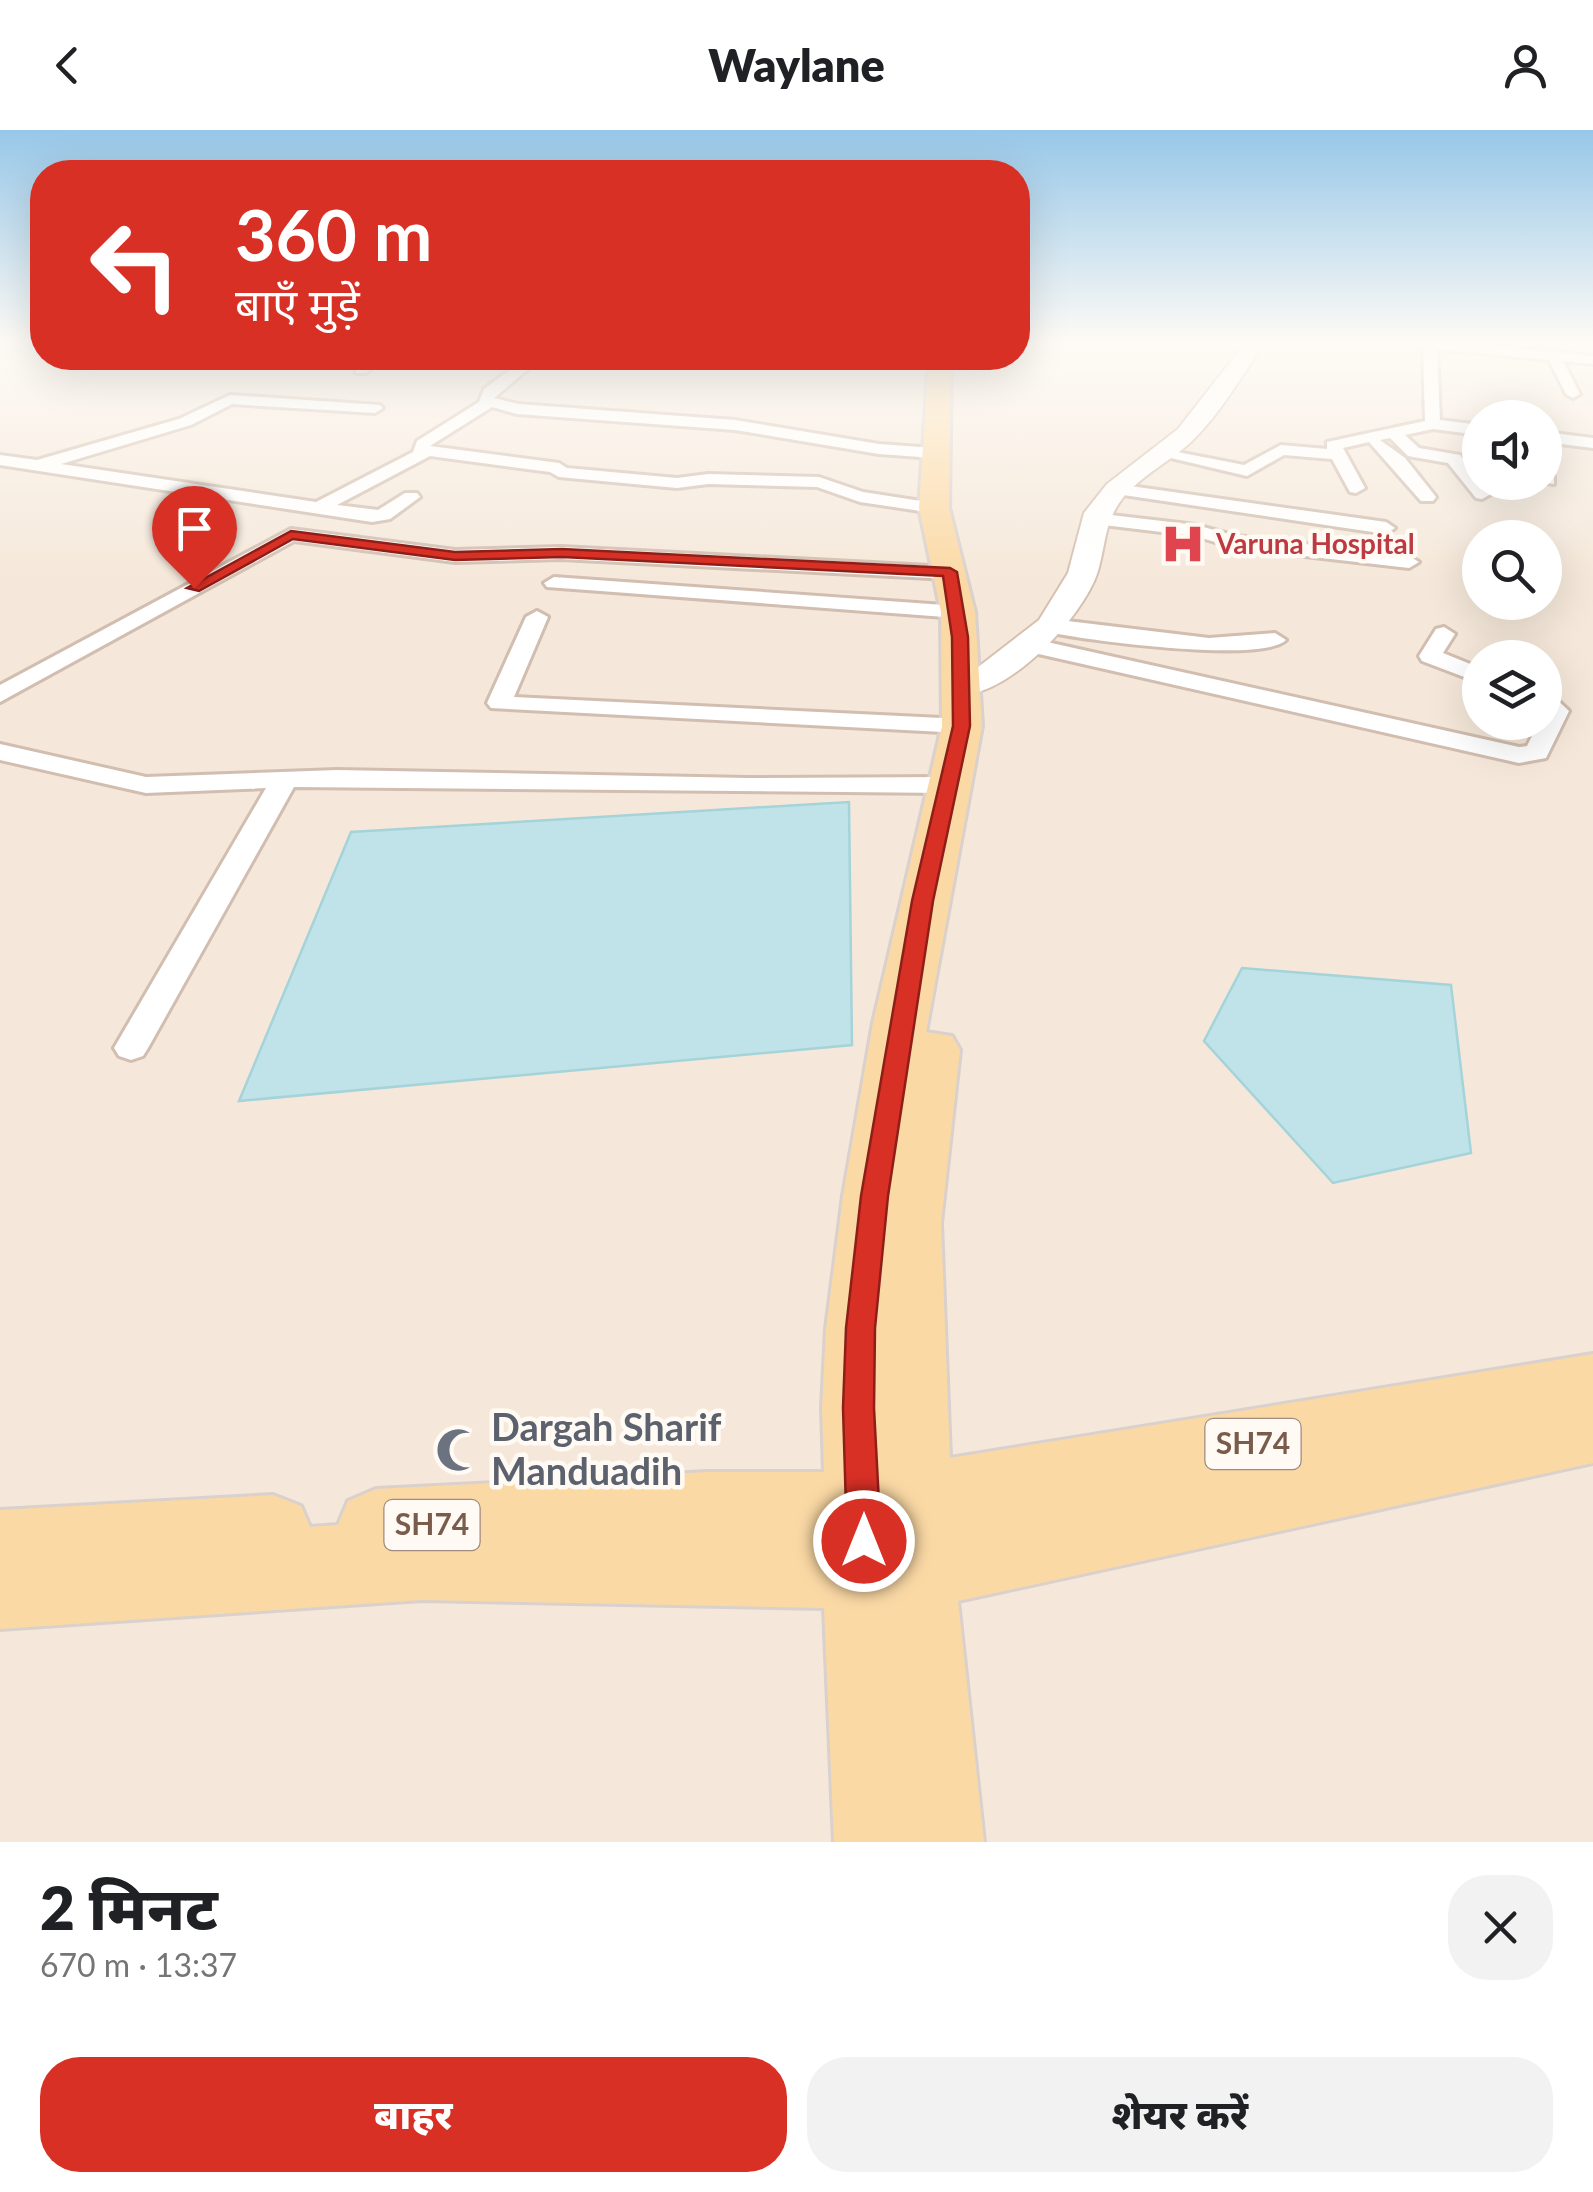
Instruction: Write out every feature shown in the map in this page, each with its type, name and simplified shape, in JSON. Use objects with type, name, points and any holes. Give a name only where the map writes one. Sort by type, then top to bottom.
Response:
[{"type":"main road","points":[[937,1842],[889,1539],[858,1408],[860,1328],[874,1196],[900,1023],[969,697],[954,592],[934,508],[938,422]]},
{"type":"main road","points":[[882,1842],[889,1539],[909,1223],[944,966],[976,784],[949,422]]},
{"type":"main road","name":"SH74","points":[[889,1539],[1593,1386]]},
{"type":"main road","name":"SH74","points":[[6,1568],[422,1560],[889,1539],[1593,1430]]},
{"type":"street","points":[[34,466],[185,422]]},
{"type":"street","points":[[424,452],[420,450],[423,444],[458,422]]},
{"type":"street","points":[[568,435],[583,422]]},
{"type":"street","points":[[697,422],[735,424],[879,450],[934,454]]},
{"type":"street","points":[[537,618],[498,704],[969,697],[1052,626],[1083,573],[1094,519],[1116,490],[1186,434],[1195,422]]},
{"type":"street","points":[[1356,488],[1334,443],[1396,435],[1411,426],[1462,428]]},
{"type":"street","points":[[1396,435],[1414,452],[1454,459],[1462,469]]},
{"type":"street","points":[[1368,438],[1399,462],[1427,497]]},
{"type":"street","points":[[1562,439],[1593,443]]},
{"type":"street","points":[[1162,454],[1246,471],[1281,450],[1338,455]]},
{"type":"street","points":[[318,508],[424,452],[559,468],[559,472],[572,474],[677,483],[708,478],[820,482],[860,496],[934,508]]},
{"type":"street","points":[[4,464],[379,516],[411,497]]},
{"type":"street","points":[[1116,490],[1386,528]]},
{"type":"street","points":[[1094,519],[1196,532],[1229,541],[1409,562]]},
{"type":"street","points":[[0,695],[291,535],[455,556],[562,553],[954,592]]},
{"type":"street","points":[[554,584],[954,592]]},
{"type":"street","points":[[1052,626],[1209,645],[1275,640]]},
{"type":"street","points":[[1444,634],[1430,656],[1462,669]]},
{"type":"street","points":[[1029,644],[1519,754],[1538,753],[1544,740]]},
{"type":"street","points":[[0,752],[146,785],[337,778],[748,786],[948,785]]},
{"type":"street","points":[[131,1048],[284,781]]},
{"type":"shaded area","points":[[0,422],[1462,422],[1462,500],[1562,500],[1562,422],[1593,422],[1593,1842],[0,1842]]},
{"type":"water","points":[[849,802],[852,1045],[239,1101],[351,832]]},
{"type":"water","points":[[1242,968],[1451,985],[1471,1153],[1333,1183],[1204,1041]]},
{"type":"place","name":"Varuna Hospital","points":[[1183,544]]},
{"type":"place","name":"Dargah Sharif Manduadih","points":[[458,1450]]},
{"type":"route","points":[[194,588],[291,535],[455,556],[562,553],[950,572],[960,637],[962,726],[922,901],[874,1196],[860,1328],[858,1408],[864,1541]]}]
